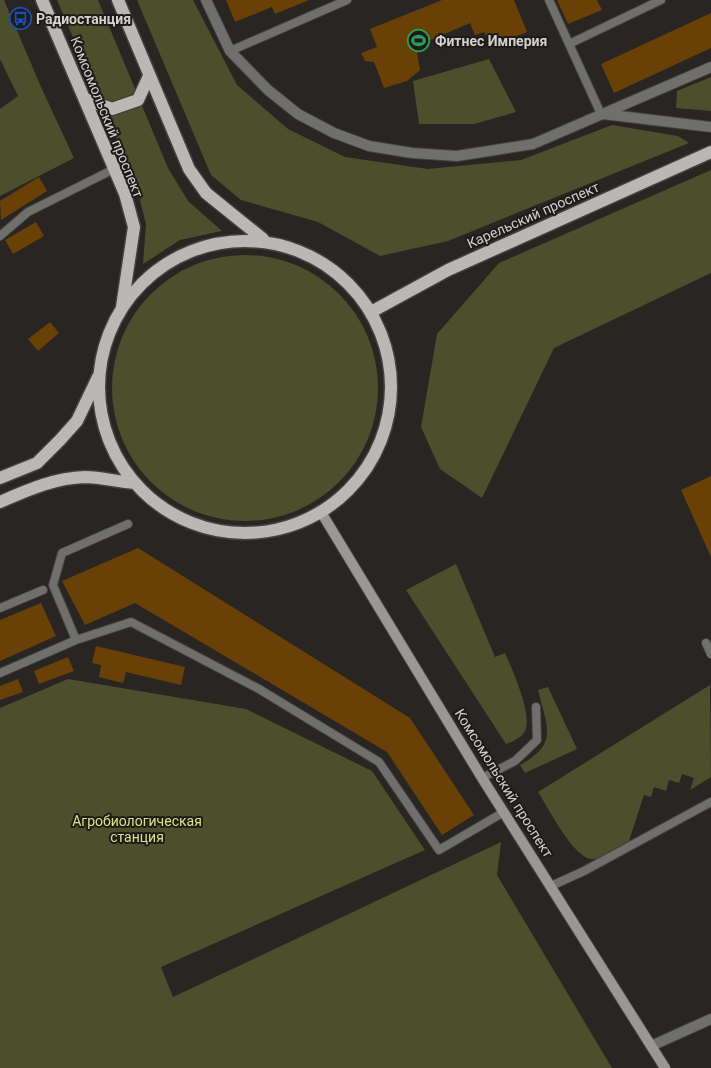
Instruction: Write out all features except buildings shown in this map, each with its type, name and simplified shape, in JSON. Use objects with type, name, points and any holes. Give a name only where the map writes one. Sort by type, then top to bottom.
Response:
[{"type":"main road","name":"Комсомольский проспект","points":[[42,0],[125,194],[134,227],[122,307]]},
{"type":"main road","points":[[118,0],[189,169],[206,193],[263,239]]},
{"type":"main road","points":[[84,99],[112,109],[138,100],[149,76]]},
{"type":"main road","name":"Карельский проспект","points":[[371,312],[448,270],[711,152]]},
{"type":"main road","points":[[0,478],[37,463],[77,421],[98,377],[105,345],[122,307],[153,273],[190,254],[227,241],[263,239],[295,247],[315,256],[348,280],[371,312],[388,351],[392,395],[377,452],[361,477],[321,512],[278,529],[250,533],[224,532],[191,523],[167,511],[134,484],[113,451],[104,426],[98,377]]},
{"type":"main road","points":[[0,502],[46,483],[64,479],[86,477],[134,484]]},
{"type":"street","points":[[206,0],[230,51],[268,90],[298,114],[334,133],[369,146],[412,153],[456,156],[506,150],[533,144],[711,67]]},
{"type":"street","points":[[601,114],[711,126]]},
{"type":"street","name":"Комсомольский проспект","points":[[321,512],[482,778],[665,1068]]},
{"type":"street","points":[[651,1046],[711,1019]]},
{"type":"lane","points":[[230,51],[346,0]]},
{"type":"lane","points":[[548,0],[601,114]]},
{"type":"lane","points":[[569,44],[655,1]]},
{"type":"lane","points":[[0,236],[28,212],[114,170]]},
{"type":"lane","points":[[76,640],[53,585],[62,554],[128,524]]},
{"type":"lane","points":[[0,608],[43,590]]},
{"type":"lane","points":[[0,673],[76,640],[131,622],[259,689],[379,762],[439,850],[504,812]]},
{"type":"lane","points":[[706,643],[711,654]]},
{"type":"lane","points":[[482,778],[515,761],[537,740],[536,707]]},
{"type":"lane","points":[[551,886],[711,802]]},
{"type":"green space","points":[[0,0],[4,0],[74,158],[0,196],[0,109],[18,96],[0,59]]},
{"type":"green space","points":[[57,0],[98,0],[168,168],[188,201],[222,231],[180,240],[143,264],[146,224],[136,184]]},
{"type":"green space","points":[[137,0],[193,0],[237,85],[288,129],[345,157],[428,169],[521,160],[612,125],[678,136],[689,143],[448,241],[380,256],[318,222],[241,200],[211,175]]},
{"type":"green space","points":[[489,59],[516,112],[474,124],[419,124],[413,81]]},
{"type":"green space","points":[[711,77],[711,111],[676,108],[677,91]]},
{"type":"green space","points":[[711,170],[711,273],[554,348],[482,498],[440,469],[421,427],[437,334],[499,263]]},
{"type":"green space","points":[[245,255],[271,258],[296,265],[319,278],[339,294],[355,314],[368,337],[375,362],[378,388],[375,414],[368,439],[355,462],[339,482],[319,498],[296,511],[271,518],[245,521],[219,518],[194,511],[171,498],[151,482],[135,462],[122,439],[115,414],[112,388],[115,362],[122,337],[135,314],[151,294],[171,278],[194,265],[219,258]]},
{"type":"green space","points":[[456,564],[495,657],[505,653],[517,680],[524,704],[527,724],[525,731],[517,739],[506,744],[406,590]]},
{"type":"green space","name":"Агробиологическая станция","points":[[68,679],[246,709],[372,771],[425,850],[161,967],[173,997],[501,842],[497,875],[612,1068],[0,1068],[0,708]]},
{"type":"green space","points":[[710,685],[711,777],[690,790],[694,778],[682,774],[679,783],[669,780],[666,791],[654,787],[651,797],[644,795],[628,844],[593,859],[586,857],[578,851],[562,832],[538,792]]},
{"type":"green space","points":[[548,687],[577,749],[525,773],[520,765],[541,750],[545,742],[547,724],[538,690]]},
{"type":"place","name":"Радиостанция","points":[[20,19]]},
{"type":"place","name":"Фитнес Империя","points":[[419,41]]}]
